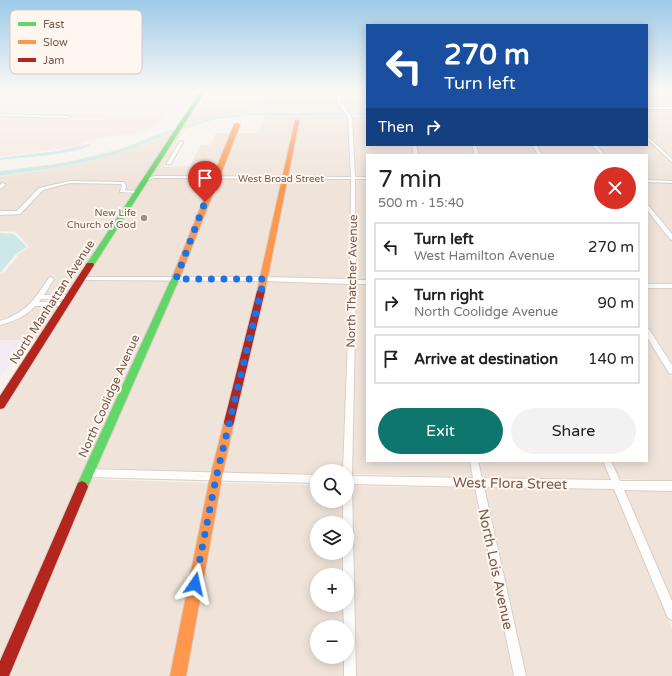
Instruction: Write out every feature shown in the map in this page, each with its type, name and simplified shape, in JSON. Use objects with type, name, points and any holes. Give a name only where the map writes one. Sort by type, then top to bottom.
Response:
[{"type":"street","name":"North Manhattan Avenue","points":[[0,405],[183,123]]},
{"type":"street","points":[[178,676],[216,478],[264,279],[297,123]]},
{"type":"street","name":"North Thatcher Avenue","points":[[347,464],[353,281],[353,178],[350,123]]},
{"type":"street","name":"North Coolidge Avenue","points":[[1,676],[88,473],[176,279],[237,126]]},
{"type":"street","points":[[648,138],[672,161]]},
{"type":"street","points":[[169,163],[181,142]]},
{"type":"street","points":[[595,146],[602,154]]},
{"type":"street","points":[[164,152],[175,152]]},
{"type":"street","name":"West Broad Street","points":[[147,179],[154,177],[366,178]]},
{"type":"street","points":[[648,181],[672,182]]},
{"type":"street","points":[[0,213],[18,214],[41,189],[70,182],[122,183],[124,186],[122,191],[137,192]]},
{"type":"street","points":[[648,208],[672,238]]},
{"type":"street","points":[[0,323],[22,316],[34,304],[51,279]]},
{"type":"street","points":[[82,279],[264,279],[366,282]]},
{"type":"street","points":[[648,286],[672,286]]},
{"type":"street","points":[[39,297],[68,301]]},
{"type":"street","points":[[34,304],[68,301]]},
{"type":"street","points":[[648,333],[672,372]]},
{"type":"street","name":"North Lois Avenue","points":[[474,462],[520,676]]},
{"type":"street","points":[[607,462],[672,614]]},
{"type":"street","points":[[88,473],[216,478],[310,479]]},
{"type":"street","name":"West Flora Street","points":[[354,480],[672,486]]},
{"type":"street","points":[[347,508],[350,676]]},
{"type":"shaded area","points":[[0,123],[158,123],[146,131],[88,140],[79,146],[0,156]]},
{"type":"shaded area","points":[[185,123],[196,123],[182,127]]},
{"type":"shaded area","points":[[262,123],[294,123],[283,176],[218,176],[236,134],[232,134],[213,176],[151,176],[179,132],[182,131],[164,167],[190,166],[201,145],[210,145],[216,133],[259,133]]},
{"type":"shaded area","points":[[299,123],[347,123],[351,176],[288,176]]},
{"type":"shaded area","points":[[352,123],[366,123],[366,146],[411,146],[413,154],[366,154],[366,177],[356,176]]},
{"type":"shaded area","points":[[648,123],[672,123],[672,159],[648,136]]},
{"type":"shaded area","points":[[173,134],[136,191],[125,190],[127,185],[123,182],[69,181],[41,188],[17,212],[0,212],[0,190],[8,183],[3,182],[0,185],[0,177],[83,164]]},
{"type":"shaded area","points":[[648,140],[672,164],[672,180],[648,180],[648,154],[604,154],[597,146],[648,146]]},
{"type":"shaded area","points":[[416,146],[471,146],[475,154],[418,154]]},
{"type":"shaded area","points":[[476,146],[532,146],[536,154],[480,154]]},
{"type":"shaded area","points":[[537,146],[593,146],[600,154],[541,154]]},
{"type":"shaded area","points":[[154,178],[212,179],[173,276],[87,276],[140,193],[149,180]]},
{"type":"shaded area","points":[[217,179],[283,179],[261,277],[180,276]]},
{"type":"shaded area","points":[[288,179],[351,179],[349,279],[268,277]]},
{"type":"shaded area","points":[[356,179],[366,180],[366,279],[356,279]]},
{"type":"shaded area","points":[[648,183],[672,183],[672,234],[648,204]]},
{"type":"shaded area","points":[[69,184],[120,185],[121,193],[133,194],[68,295],[45,294],[56,277],[49,277],[31,304],[15,316],[0,321],[0,275],[5,272],[19,254],[29,247],[16,232],[0,231],[0,215],[17,215],[21,213],[43,190]]},
{"type":"shaded area","points":[[648,211],[672,242],[672,284],[648,283]]},
{"type":"shaded area","points":[[84,281],[171,281],[0,663],[0,412]]},
{"type":"shaded area","points":[[178,281],[260,282],[212,472],[95,468]]},
{"type":"shaded area","points":[[267,282],[349,284],[342,464],[310,464],[310,474],[222,472]]},
{"type":"shaded area","points":[[356,284],[366,284],[366,462],[469,462],[472,477],[354,474],[354,464],[352,464]]},
{"type":"shaded area","points":[[648,288],[672,289],[672,365],[648,326]]},
{"type":"shaded area","points":[[36,307],[60,307],[0,398],[0,395],[36,340],[0,340],[0,326],[16,321]]},
{"type":"shaded area","points":[[648,339],[672,378],[672,481],[620,479],[612,462],[648,462]]},
{"type":"shaded area","points":[[0,340],[25,341],[0,379]]},
{"type":"shaded area","points":[[479,462],[602,462],[610,479],[482,477]]},
{"type":"shaded area","points":[[90,479],[210,483],[172,676],[8,676]]},
{"type":"shaded area","points":[[220,483],[310,485],[310,508],[342,508],[342,516],[310,516],[310,560],[343,560],[343,568],[310,568],[310,612],[343,612],[343,620],[310,620],[310,664],[344,664],[344,676],[185,676]]},
{"type":"shaded area","points":[[354,486],[474,488],[513,676],[357,676],[354,516],[353,516]]},
{"type":"shaded area","points":[[484,488],[614,490],[672,629],[672,676],[526,676]]},
{"type":"shaded area","points":[[625,490],[672,492],[672,600]]},
{"type":"green space","points":[[196,123],[204,123],[179,132],[182,127]]},
{"type":"green space","points":[[176,129],[173,134],[154,142],[83,164],[0,177],[0,171],[65,163],[119,149]]},
{"type":"water","points":[[88,144],[90,145],[74,151],[0,160],[0,158],[57,151]]},
{"type":"water","points":[[0,233],[14,234],[27,247],[16,254],[0,273]]},
{"type":"waterway","points":[[183,127],[200,123]]},
{"type":"waterway","points":[[0,173],[91,159],[127,149],[171,131]]},
{"type":"traffic: fast","points":[[90,265],[183,123]]},
{"type":"traffic: fast","points":[[82,487],[177,275]]},
{"type":"traffic: slow","points":[[261,291],[297,123]]},
{"type":"traffic: slow","points":[[177,275],[237,125]]},
{"type":"traffic: slow","points":[[178,676],[216,477],[229,422]]},
{"type":"traffic: jam","points":[[0,405],[90,265]]},
{"type":"traffic: jam","points":[[229,422],[261,291]]},
{"type":"traffic: jam","points":[[1,676],[82,487]]},
{"type":"place","name":"New Life Church of God","points":[[144,218]]},
{"type":"route","points":[[195,584],[216,478],[264,279],[176,279],[205,202]]}]
